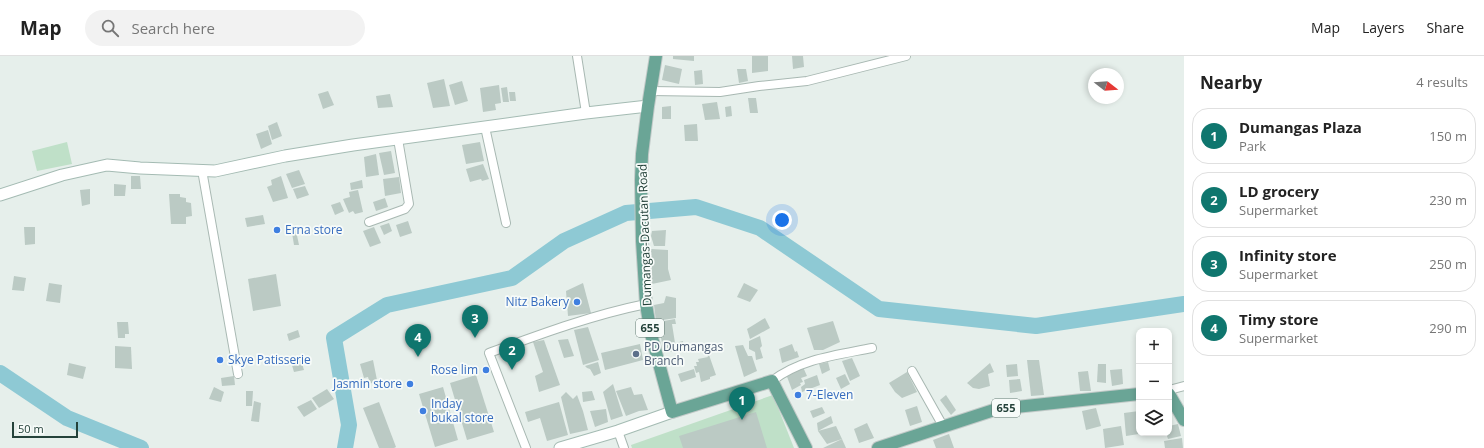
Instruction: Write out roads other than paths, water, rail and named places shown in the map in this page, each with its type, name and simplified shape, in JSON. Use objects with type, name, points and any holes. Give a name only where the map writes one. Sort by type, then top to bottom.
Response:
[{"type":"main road","name":"Dumangas-Dacutan Road","points":[[656,56],[642,154],[642,241],[646,304],[651,334],[672,412]]},
{"type":"main road","points":[[672,412],[772,380],[806,448]]},
{"type":"main road","name":"655","points":[[878,448],[997,409],[1136,394]]},
{"type":"main road","points":[[1172,399],[1184,420]]},
{"type":"street","points":[[578,56],[586,113]]},
{"type":"street","points":[[650,91],[720,92],[807,81],[906,56]]},
{"type":"street","points":[[0,195],[62,175],[107,165],[215,171],[285,156],[398,139],[648,106]]},
{"type":"street","points":[[485,127],[506,223]]},
{"type":"street","points":[[369,222],[405,209],[409,204],[398,139]]},
{"type":"street","points":[[202,170],[238,374]]},
{"type":"street","points":[[526,448],[489,353],[557,328],[621,309],[646,304]]},
{"type":"street","points":[[772,380],[801,364],[826,357],[872,348]]},
{"type":"street","points":[[912,371],[943,426]]},
{"type":"street","points":[[1172,389],[1184,386]]},
{"type":"street","points":[[560,448],[672,412]]},
{"type":"street","points":[[618,430],[624,448]]},
{"type":"waterway","points":[[345,448],[349,425],[334,338],[387,305],[512,278],[564,241],[626,213],[696,207],[760,228],[879,309],[1036,326],[1184,304]]},
{"type":"waterway","points":[[0,373],[67,418],[141,448]]},
{"type":"place","name":"Erna store","points":[[277,230]]},
{"type":"place","name":"Nitz Bakery","points":[[577,302]]},
{"type":"place","name":"Infinity store","points":[[475,338]]},
{"type":"place","name":"PD Dumangas Branch","points":[[636,354]]},
{"type":"place","name":"Timy store","points":[[418,357]]},
{"type":"place","name":"Skye Patisserie","points":[[220,360]]},
{"type":"place","name":"Rose lim","points":[[486,370]]},
{"type":"place","name":"LD grocery","points":[[512,370]]},
{"type":"place","name":"Jasmin store","points":[[410,384]]},
{"type":"place","name":"7-Eleven","points":[[798,395]]},
{"type":"place","name":"Inday bukal store","points":[[423,411]]},
{"type":"place","name":"Dumangas Plaza","points":[[742,420]]}]
